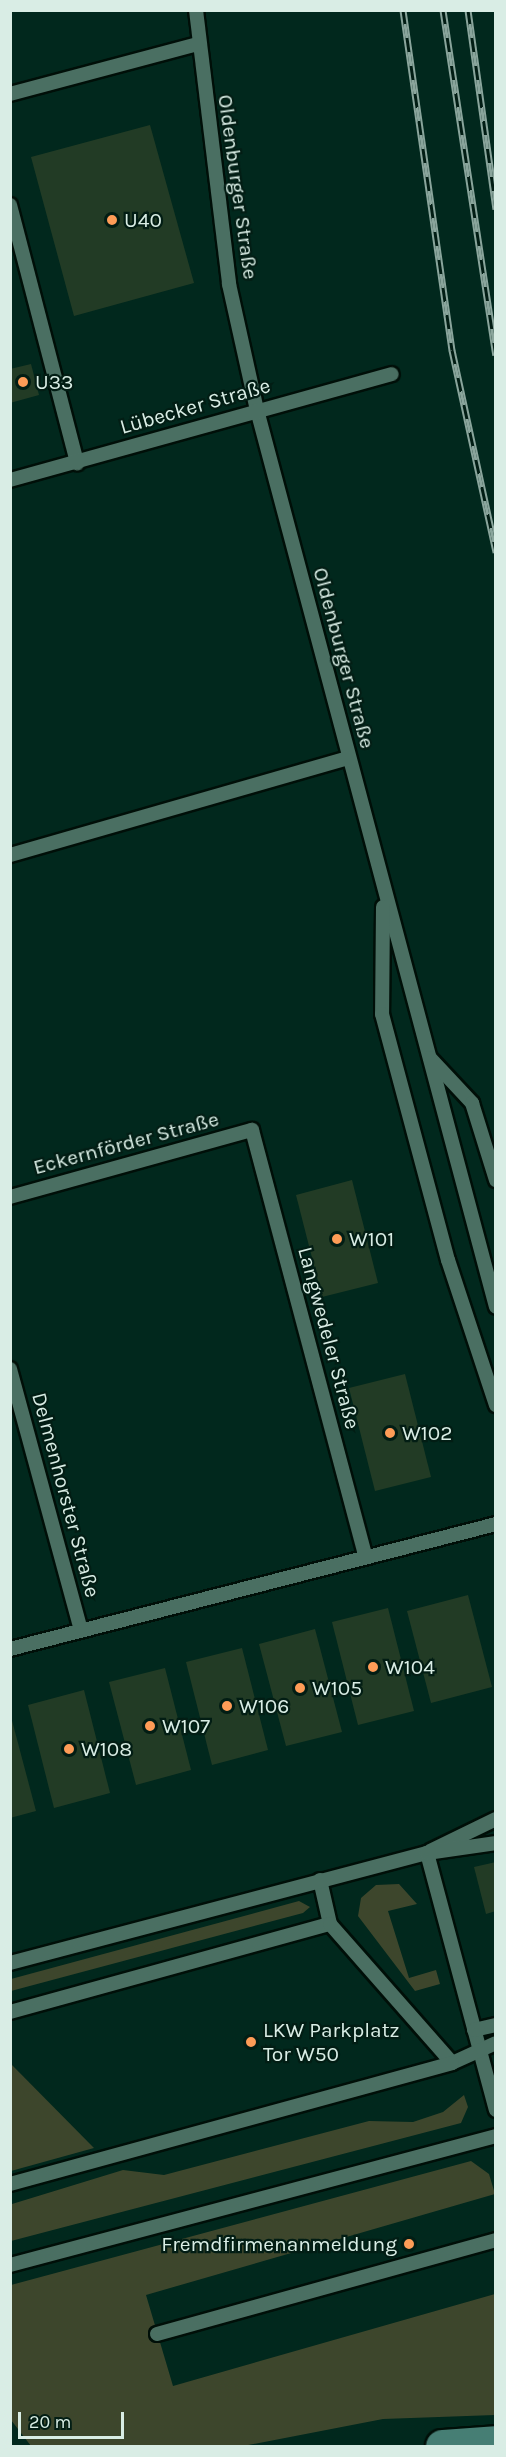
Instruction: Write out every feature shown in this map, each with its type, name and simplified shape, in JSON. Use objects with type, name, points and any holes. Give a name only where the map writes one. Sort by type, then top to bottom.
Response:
[{"type":"main road","points":[[442,2446],[495,2442]]},
{"type":"lane","name":"Oldenburger Straße","points":[[196,10],[198,44],[229,284],[257,410],[495,1307]]},
{"type":"lane","points":[[10,94],[198,44]]},
{"type":"lane","points":[[10,206],[77,463]]},
{"type":"lane","name":"Lübecker Straße","points":[[10,480],[392,374]]},
{"type":"lane","points":[[10,855],[348,758]]},
{"type":"lane","points":[[383,890],[382,1014],[447,1260],[495,1405]]},
{"type":"lane","points":[[428,1057],[472,1102],[495,1180]]},
{"type":"lane","name":"Eckernförder Straße","points":[[10,1197],[252,1130]]},
{"type":"lane","name":"Langwedeler Straße","points":[[252,1130],[366,1557]]},
{"type":"lane","name":"Delmenhorster Straße","points":[[10,1370],[81,1631]]},
{"type":"lane","points":[[10,1649],[495,1524]]},
{"type":"lane","points":[[427,1853],[495,1819]]},
{"type":"lane","points":[[10,1963],[427,1853],[495,1843]]},
{"type":"lane","points":[[427,1853],[479,2048],[489,2062],[495,2110]]},
{"type":"lane","points":[[320,1880],[330,1924],[452,2063]]},
{"type":"lane","points":[[10,2012],[330,1924]]},
{"type":"lane","points":[[474,2030],[495,2025]]},
{"type":"lane","points":[[10,2184],[452,2063],[479,2048],[495,2043]]},
{"type":"lane","points":[[10,2265],[495,2136]]},
{"type":"lane","points":[[158,2334],[495,2240]]},
{"type":"green space","points":[[399,1884],[417,1904],[388,1911],[409,1978],[436,1970],[440,1984],[415,1991],[358,1916],[361,1898],[376,1885]]},
{"type":"green space","points":[[299,1901],[310,1907],[303,1913],[11,1991],[11,1979]]},
{"type":"green space","points":[[11,2064],[94,2148],[11,2171]]},
{"type":"green space","points":[[464,2095],[468,2107],[461,2123],[11,2241],[12,2204],[123,2170],[164,2175],[369,2121],[413,2122],[443,2112]]},
{"type":"green space","points":[[471,2161],[489,2174],[495,2194],[146,2295],[173,2386],[495,2294],[495,2415],[383,2419],[243,2446],[31,2446],[11,2420],[11,2285]]},
{"type":"building","name":"U40","points":[[150,125],[194,283],[74,316],[31,157]]},
{"type":"building","name":"U33","points":[[31,364],[39,395],[10,403],[10,369]]},
{"type":"building","name":"W101","points":[[352,1180],[378,1283],[322,1297],[296,1195]]},
{"type":"building","name":"W102","points":[[405,1374],[431,1477],[375,1491],[349,1388]]},
{"type":"building","points":[[468,1595],[492,1687],[431,1703],[407,1611]]},
{"type":"building","name":"W104","points":[[388,1608],[414,1711],[358,1725],[332,1622]]},
{"type":"building","name":"W105","points":[[315,1629],[342,1732],[286,1746],[259,1644]]},
{"type":"building","name":"W106","points":[[242,1648],[268,1750],[212,1765],[186,1662]]},
{"type":"building","name":"W107","points":[[165,1668],[191,1770],[136,1785],[109,1682]]},
{"type":"building","name":"W108","points":[[84,1690],[110,1793],[54,1808],[28,1705]]},
{"type":"building","points":[[10,1713],[36,1811],[10,1818]]},
{"type":"building","points":[[496,1862],[496,1911],[486,1914],[474,1867]]},
{"type":"railway","points":[[403,10],[452,350],[496,552]]},
{"type":"railway","points":[[443,10],[496,355]]},
{"type":"railway","points":[[468,10],[496,209]]},
{"type":"place","name":"U40","points":[[112,220]]},
{"type":"place","name":"U33","points":[[23,382]]},
{"type":"place","name":"W101","points":[[337,1239]]},
{"type":"place","name":"W102","points":[[390,1433]]},
{"type":"place","name":"W104","points":[[373,1667]]},
{"type":"place","name":"W105","points":[[300,1688]]},
{"type":"place","name":"W106","points":[[227,1706]]},
{"type":"place","name":"W107","points":[[150,1726]]},
{"type":"place","name":"W108","points":[[69,1749]]},
{"type":"place","name":"LKW Parkplatz Tor W50","points":[[251,2042]]},
{"type":"place","name":"Fremdfirmenanmeldung","points":[[409,2244]]}]
